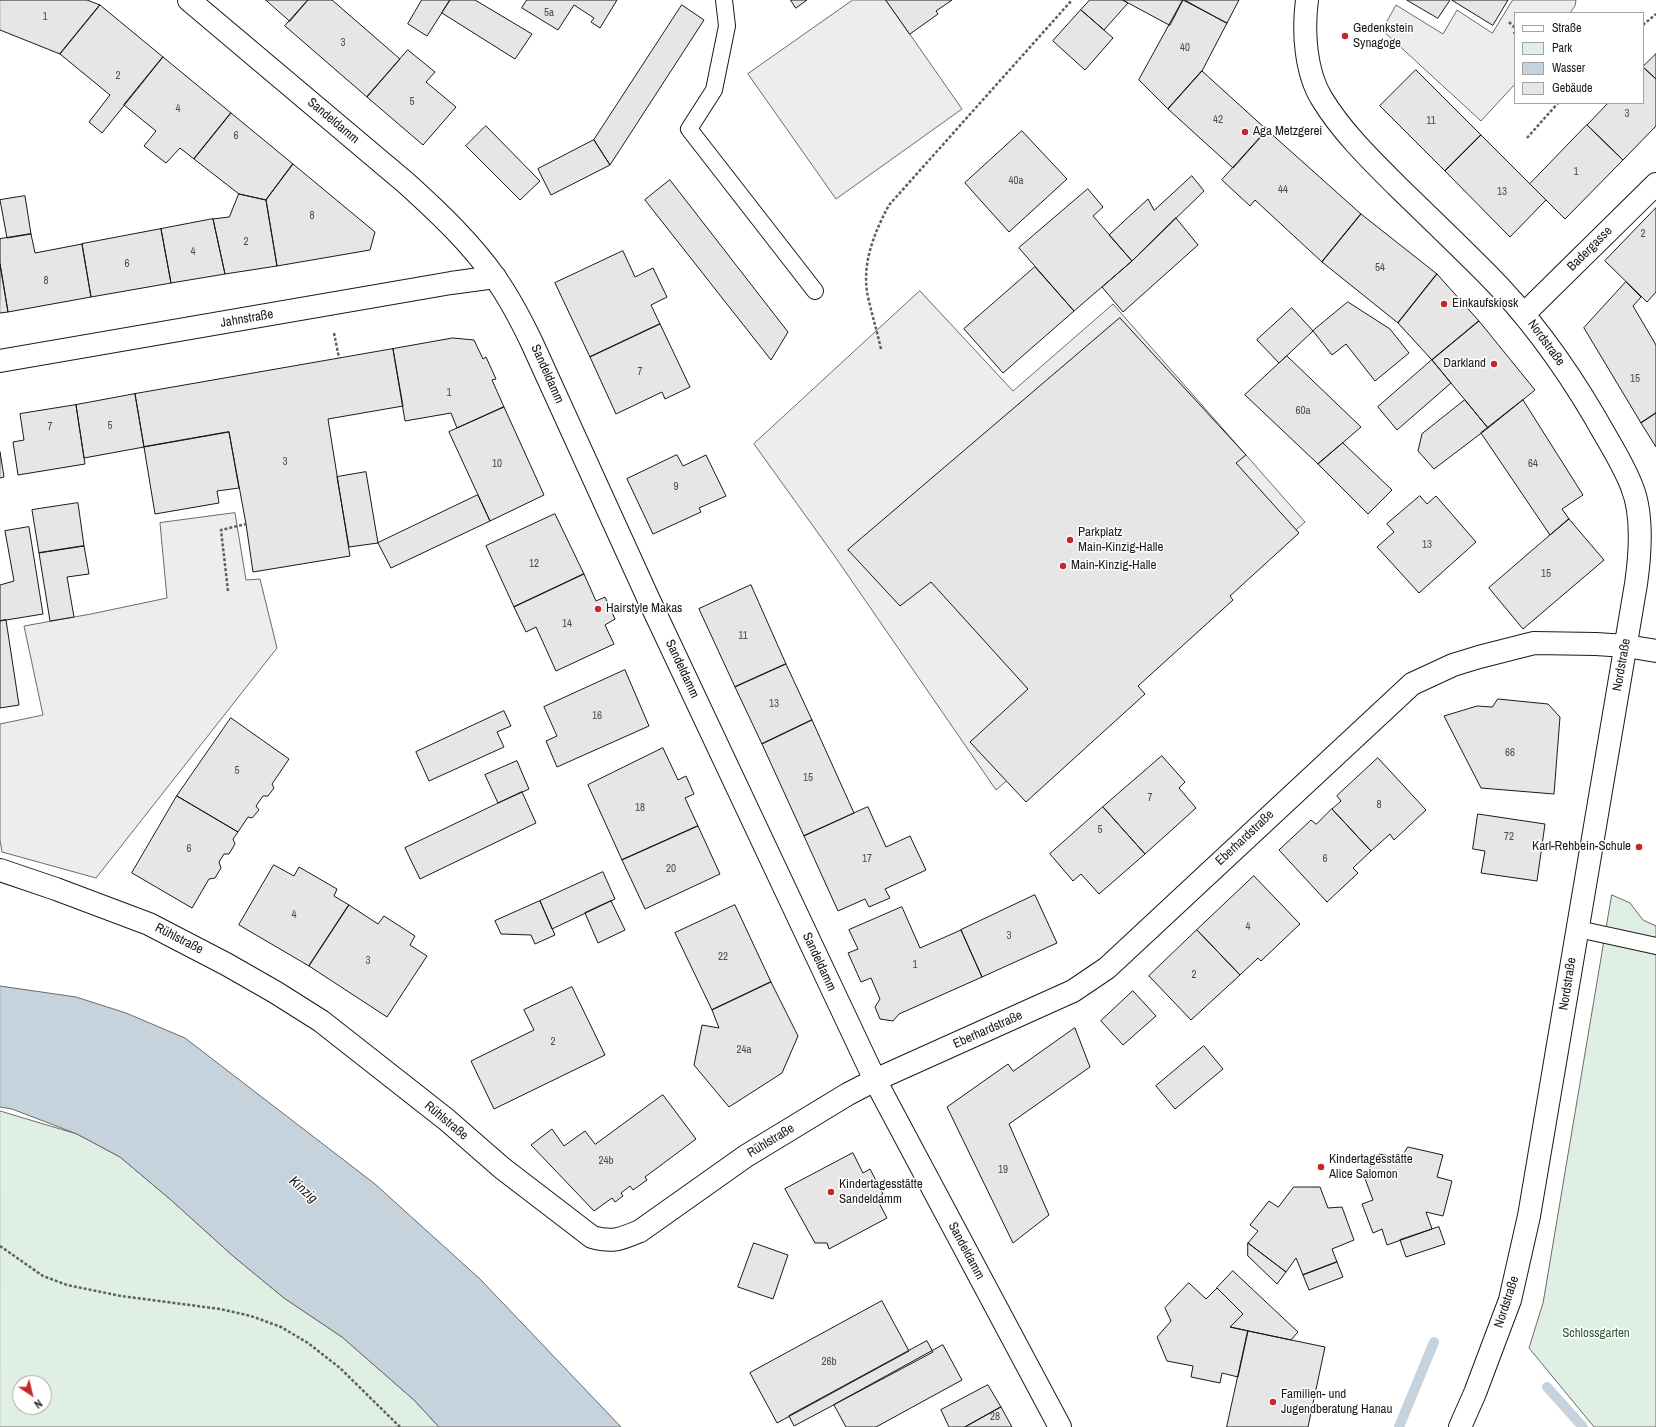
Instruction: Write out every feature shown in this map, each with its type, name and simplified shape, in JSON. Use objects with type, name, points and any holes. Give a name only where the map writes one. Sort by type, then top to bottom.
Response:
[{"type":"street","name":"Sandeldamm","points":[[190,0],[438,212],[495,277],[514,307],[532,342],[652,607],[875,1080],[1060,1427]]},
{"type":"street","name":"Nordstraße","points":[[1307,0],[1306,46],[1312,75],[1321,98],[1362,152],[1487,274],[1524,314],[1577,387],[1619,459],[1633,488],[1640,522],[1638,572],[1520,1262],[1510,1300],[1475,1393],[1460,1427]]},
{"type":"street","name":"Badergasse","points":[[1524,314],[1656,184]]},
{"type":"street","name":"Jahnstraße","points":[[0,361],[444,284],[495,277]]},
{"type":"street","name":"Eberhardstraße","points":[[875,1080],[1066,995],[1107,968],[1412,684],[1453,665],[1479,657],[1534,644],[1572,643],[1626,646],[1656,651]]},
{"type":"street","name":"Rühlstraße","points":[[0,870],[56,888],[150,924],[275,992],[321,1021],[441,1116],[502,1168],[592,1237],[605,1241],[622,1239],[640,1231],[746,1156],[875,1080]]},
{"type":"lane","points":[[724,0],[727,26],[714,90],[689,129],[815,291]]},
{"type":"lane","points":[[1578,929],[1656,946]]},
{"type":"path","points":[[881,349],[876,322],[868,296],[867,269],[870,248],[879,223],[889,205],[1072,0]]},
{"type":"path","points":[[1644,25],[1656,14]]},
{"type":"path","points":[[1509,22],[1514,27]]},
{"type":"path","points":[[1527,138],[1557,104]]},
{"type":"path","points":[[228,591],[221,530],[246,524]]},
{"type":"path","points":[[0,1246],[43,1276],[67,1285],[121,1296],[220,1309],[251,1316],[280,1327],[308,1343],[340,1368],[400,1427]]},
{"type":"green space","name":"Schlossgarten","points":[[1612,895],[1630,903],[1643,920],[1656,926],[1656,1427],[1594,1427],[1529,1348],[1543,1303]]},
{"type":"green space","points":[[0,1111],[77,1134],[120,1157],[171,1200],[233,1256],[284,1298],[342,1337],[414,1400],[439,1427],[0,1427]]},
{"type":"shaded area","points":[[853,0],[886,0],[962,109],[836,199],[748,74]]},
{"type":"shaded area","points":[[1513,0],[1576,0],[1575,6],[1571,12],[1514,12],[1514,85],[1481,121],[1382,30],[1396,5],[1443,34],[1457,10],[1492,33]]},
{"type":"shaded area","name":"Parkplatz Main-Kinzig-Halle","points":[[920,291],[1013,391],[1113,304],[1305,522],[996,790],[836,558],[754,444]]},
{"type":"shaded area","points":[[235,513],[246,580],[260,579],[277,648],[96,878],[2,852],[0,840],[0,724],[43,715],[24,626],[167,598],[160,523]]},
{"type":"water","name":"Kinzig","points":[[0,986],[76,997],[126,1013],[185,1038],[375,1184],[480,1279],[621,1427],[439,1427],[414,1400],[342,1337],[284,1298],[233,1256],[171,1200],[120,1157],[77,1134],[12,1109],[0,1107]]},
{"type":"building","points":[[0,0],[87,0],[100,5],[60,54],[0,30]]},
{"type":"building","points":[[266,0],[308,0],[290,21]]},
{"type":"building","points":[[308,0],[332,0],[400,59],[367,97],[285,26]]},
{"type":"building","points":[[422,0],[450,0],[427,36],[408,24]]},
{"type":"building","points":[[450,0],[475,0],[532,34],[515,59],[442,13]]},
{"type":"building","points":[[527,0],[617,0],[600,28],[591,22],[594,18],[574,5],[558,30],[522,8]]},
{"type":"building","points":[[791,0],[807,0],[796,8]]},
{"type":"building","points":[[886,0],[952,0],[936,11],[938,14],[910,34]]},
{"type":"building","points":[[1090,0],[1123,0],[1128,3],[1104,30],[1081,10]]},
{"type":"building","points":[[1123,0],[1183,0],[1170,25]]},
{"type":"building","points":[[1183,0],[1227,23],[1202,71],[1168,109],[1139,80]]},
{"type":"building","points":[[1185,0],[1239,0],[1227,23]]},
{"type":"building","points":[[1407,0],[1450,0],[1438,18]]},
{"type":"building","points":[[1452,0],[1508,0],[1493,25]]},
{"type":"building","points":[[100,5],[163,57],[102,133],[89,122],[110,95],[60,54]]},
{"type":"building","points":[[682,5],[704,20],[610,165],[594,140]]},
{"type":"building","points":[[1081,10],[1113,38],[1085,70],[1053,41]]},
{"type":"building","points":[[408,50],[435,72],[426,82],[456,107],[423,145],[367,97]]},
{"type":"building","points":[[1656,54],[1656,79],[1644,68],[1644,66]]},
{"type":"building","points":[[163,57],[231,113],[194,159],[180,148],[166,163],[144,146],[156,131],[124,105]]},
{"type":"building","points":[[1644,68],[1656,79],[1656,126],[1623,160],[1587,125],[1607,104],[1644,104]]},
{"type":"building","points":[[1416,70],[1481,135],[1445,171],[1380,106]]},
{"type":"building","points":[[1202,71],[1267,130],[1233,168],[1168,109]]},
{"type":"building","points":[[231,113],[293,164],[266,200],[239,194],[194,159]]},
{"type":"building","points":[[1587,125],[1623,160],[1565,219],[1530,184]]},
{"type":"building","points":[[486,126],[540,181],[520,200],[466,146]]},
{"type":"building","points":[[1267,130],[1361,214],[1322,262],[1255,200],[1250,206],[1222,180]]},
{"type":"building","points":[[1022,131],[1067,179],[1009,232],[965,183]]},
{"type":"building","points":[[1481,135],[1546,200],[1510,237],[1445,171]]},
{"type":"building","points":[[594,140],[610,165],[551,195],[538,169]]},
{"type":"building","points":[[293,164],[375,232],[370,250],[277,266],[266,200]]},
{"type":"building","points":[[1192,176],[1204,191],[1132,261],[1109,235],[1148,199],[1154,210]]},
{"type":"building","points":[[670,180],[788,332],[771,360],[645,200]]},
{"type":"building","points":[[1088,189],[1103,207],[1093,216],[1132,261],[1074,311],[1019,248]]},
{"type":"building","points":[[239,194],[266,200],[277,266],[225,274],[213,219],[229,217]]},
{"type":"building","points":[[25,196],[31,234],[7,238],[0,200]]},
{"type":"building","points":[[1656,208],[1656,292],[1647,302],[1605,261]]},
{"type":"building","points":[[1361,214],[1437,274],[1398,323],[1322,262]]},
{"type":"building","points":[[1176,218],[1198,245],[1123,312],[1102,287],[1132,261]]},
{"type":"building","points":[[213,219],[225,274],[171,283],[161,229]]},
{"type":"building","points":[[161,229],[171,283],[91,297],[82,244]]},
{"type":"building","points":[[31,234],[35,253],[82,244],[91,297],[8,312],[0,264],[0,239]]},
{"type":"building","points":[[623,251],[635,277],[653,268],[667,297],[651,305],[660,324],[590,357],[555,283]]},
{"type":"building","points":[[0,264],[8,312],[0,313]]},
{"type":"building","points":[[1035,267],[1074,311],[1003,373],[964,329]]},
{"type":"building","points":[[1437,274],[1479,321],[1432,360],[1398,323]]},
{"type":"building","points":[[1626,282],[1641,297],[1633,306],[1656,345],[1656,413],[1641,423],[1584,328]]},
{"type":"building","points":[[1348,302],[1390,329],[1409,353],[1375,381],[1346,344],[1332,355],[1313,331]]},
{"type":"building","points":[[1292,308],[1313,331],[1279,363],[1257,340]]},
{"type":"building","name":"Parkplatz Main-Kinzig-Halle","points":[[1120,318],[1246,455],[1236,463],[1299,533],[1230,596],[1233,600],[1138,686],[1145,694],[1026,802],[970,742],[1028,689],[931,582],[900,606],[848,550]]},
{"type":"building","points":[[1479,321],[1535,390],[1488,428],[1432,360]]},
{"type":"building","points":[[660,324],[690,387],[665,399],[662,392],[616,414],[590,357]]},
{"type":"building","points":[[453,338],[474,340],[483,359],[486,357],[496,379],[492,380],[504,407],[457,428],[451,413],[405,421],[393,349]]},
{"type":"building","points":[[393,349],[403,406],[328,419],[350,556],[253,572],[246,524],[229,432],[144,447],[135,394]]},
{"type":"building","points":[[1287,356],[1361,427],[1318,464],[1245,395]]},
{"type":"building","points":[[1432,360],[1451,383],[1397,430],[1378,407]]},
{"type":"building","points":[[135,394],[144,447],[84,458],[76,405]]},
{"type":"building","points":[[1465,400],[1488,428],[1434,469],[1418,451],[1422,434]]},
{"type":"building","points":[[1523,400],[1583,495],[1562,509],[1569,519],[1550,535],[1481,433]]},
{"type":"building","points":[[76,405],[85,464],[18,475],[13,442],[24,440],[20,414]]},
{"type":"building","points":[[504,407],[544,495],[490,521],[449,432]]},
{"type":"building","points":[[1656,413],[1656,447],[1641,423]]},
{"type":"building","points":[[229,432],[239,488],[217,491],[219,503],[155,514],[144,447]]},
{"type":"building","points":[[1343,443],[1392,490],[1368,514],[1318,464]]},
{"type":"building","points":[[0,452],[4,477],[0,478]]},
{"type":"building","points":[[677,455],[683,466],[706,455],[726,496],[699,508],[701,512],[653,534],[627,479]]},
{"type":"building","points":[[366,472],[378,543],[349,547],[337,477]]},
{"type":"building","points":[[478,495],[490,521],[391,568],[378,543]]},
{"type":"building","points":[[1420,496],[1427,504],[1436,496],[1476,542],[1419,593],[1377,547],[1394,532],[1387,524]]},
{"type":"building","points":[[78,503],[84,546],[39,553],[32,510]]},
{"type":"building","points":[[555,514],[584,574],[514,607],[486,546]]},
{"type":"building","points":[[1569,519],[1604,560],[1523,629],[1489,588]]},
{"type":"building","points":[[29,527],[43,614],[0,621],[0,585],[14,581],[5,531]]},
{"type":"building","points":[[84,546],[89,574],[67,577],[74,617],[50,621],[39,553]]},
{"type":"building","points":[[584,574],[596,601],[605,597],[615,619],[605,625],[614,644],[556,671],[536,627],[526,632],[514,607]]},
{"type":"building","points":[[751,585],[786,664],[735,687],[699,609]]},
{"type":"building","points":[[6,620],[19,705],[0,708],[0,621]]},
{"type":"building","points":[[786,664],[812,720],[762,744],[735,687]]},
{"type":"building","points":[[625,670],[649,726],[557,767],[546,741],[557,736],[544,707]]},
{"type":"building","points":[[1498,699],[1548,704],[1560,717],[1554,794],[1481,788],[1444,716],[1477,706],[1492,707]]},
{"type":"building","points":[[504,711],[511,726],[497,732],[504,747],[429,781],[416,752]]},
{"type":"building","points":[[231,718],[289,759],[272,784],[274,788],[268,796],[263,796],[256,806],[259,810],[252,818],[248,817],[238,832],[177,796]]},
{"type":"building","points":[[812,720],[854,813],[804,836],[762,744]]},
{"type":"building","points":[[663,748],[678,780],[686,776],[694,794],[685,798],[698,826],[622,860],[588,785]]},
{"type":"building","points":[[1162,756],[1185,782],[1179,788],[1196,808],[1145,854],[1103,807]]},
{"type":"building","points":[[1378,758],[1426,810],[1394,840],[1390,834],[1371,851],[1332,809],[1341,801],[1337,796]]},
{"type":"building","points":[[517,761],[529,789],[498,803],[485,775]]},
{"type":"building","points":[[522,792],[536,823],[420,879],[405,848]]},
{"type":"building","points":[[177,796],[238,832],[233,839],[235,844],[229,854],[224,854],[219,862],[221,868],[215,878],[209,879],[192,908],[132,873]]},
{"type":"building","points":[[868,807],[886,847],[910,836],[926,870],[885,889],[890,898],[869,907],[865,899],[838,911],[804,836]]},
{"type":"building","points":[[1103,807],[1145,854],[1099,894],[1081,874],[1073,881],[1050,854]]},
{"type":"building","points":[[1332,809],[1371,851],[1353,868],[1358,873],[1327,902],[1279,850],[1311,820],[1316,824]]},
{"type":"building","points":[[1478,814],[1545,824],[1537,881],[1481,873],[1485,851],[1473,849]]},
{"type":"building","points":[[698,826],[720,874],[645,909],[622,860]]},
{"type":"building","points":[[274,865],[294,876],[299,867],[337,889],[334,896],[349,905],[309,966],[239,925]]},
{"type":"building","points":[[603,872],[615,899],[552,929],[540,901]]},
{"type":"building","points":[[1254,876],[1300,924],[1261,961],[1258,958],[1240,975],[1197,930]]},
{"type":"building","points":[[1035,895],[1057,943],[982,977],[961,930]]},
{"type":"building","points":[[540,901],[555,935],[535,944],[531,935],[501,934],[495,921]]},
{"type":"building","points":[[611,901],[625,930],[598,943],[585,913]]},
{"type":"building","points":[[349,905],[378,924],[384,916],[415,936],[410,945],[427,956],[387,1017],[309,966]]},
{"type":"building","points":[[735,905],[771,982],[712,1010],[675,933]]},
{"type":"building","points":[[902,907],[920,948],[961,930],[982,977],[899,1014],[893,1021],[880,1019],[875,1007],[880,999],[871,978],[861,982],[848,953],[858,949],[849,930]]},
{"type":"building","points":[[1197,930],[1240,975],[1191,1020],[1149,976]]},
{"type":"building","points":[[771,982],[798,1036],[782,1073],[729,1107],[694,1065],[702,1025],[719,1028],[712,1010]]},
{"type":"building","points":[[572,987],[605,1055],[494,1109],[471,1061],[534,1030],[524,1010]]},
{"type":"building","points":[[1133,991],[1156,1016],[1123,1045],[1101,1021]]},
{"type":"building","points":[[1075,1028],[1090,1067],[1009,1124],[1049,1215],[1013,1243],[947,1107],[1008,1064],[1013,1071]]},
{"type":"building","points":[[1204,1046],[1223,1069],[1175,1109],[1156,1086]]},
{"type":"building","points":[[663,1095],[696,1139],[645,1177],[647,1180],[633,1190],[630,1186],[621,1193],[623,1196],[615,1202],[612,1198],[594,1211],[531,1145],[552,1129],[564,1146],[585,1131],[595,1144]]},
{"type":"building","points":[[1408,1147],[1443,1155],[1437,1177],[1452,1181],[1443,1216],[1426,1212],[1432,1229],[1387,1245],[1382,1229],[1373,1233],[1362,1204],[1373,1200],[1364,1176],[1379,1154],[1401,1158]]},
{"type":"building","points":[[853,1153],[863,1173],[870,1169],[883,1194],[876,1197],[887,1218],[829,1249],[827,1243],[815,1243],[785,1189]]},
{"type":"building","points":[[1294,1187],[1320,1187],[1328,1208],[1342,1207],[1354,1240],[1332,1249],[1337,1262],[1303,1275],[1296,1258],[1286,1272],[1248,1243],[1258,1231],[1250,1225],[1269,1201],[1278,1207]]},
{"type":"building","points":[[1439,1227],[1445,1244],[1406,1257],[1400,1240]]},
{"type":"building","points":[[754,1243],[788,1255],[773,1299],[738,1287]]},
{"type":"building","points":[[1248,1243],[1286,1272],[1277,1284],[1248,1256]]},
{"type":"building","points":[[1337,1262],[1343,1277],[1309,1290],[1303,1275]]},
{"type":"building","points":[[1233,1271],[1298,1332],[1291,1340],[1230,1327],[1243,1314],[1217,1288]]},
{"type":"building","points":[[1189,1283],[1206,1299],[1217,1288],[1243,1314],[1230,1327],[1248,1331],[1238,1377],[1222,1373],[1220,1383],[1191,1377],[1193,1366],[1167,1361],[1157,1337],[1171,1321],[1165,1308]]},
{"type":"building","points":[[882,1301],[909,1351],[777,1423],[750,1373]]},
{"type":"building","name":"Familien- und Jugendberatung Hanau","points":[[1248,1331],[1325,1347],[1308,1427],[1227,1427]]},
{"type":"building","points":[[927,1341],[933,1352],[794,1426],[789,1416]]},
{"type":"building","points":[[943,1345],[962,1380],[876,1427],[846,1427],[834,1405]]},
{"type":"building","points":[[988,1385],[1001,1407],[965,1427],[949,1427],[941,1410]]},
{"type":"building","points":[[1001,1407],[1012,1427],[965,1427]]},
{"type":"waterway","points":[[1399,1427],[1434,1342]]},
{"type":"waterway","points":[[1547,1387],[1583,1427]]},
{"type":"place","name":"Gedenkstein Synagoge","points":[[1345,36]]},
{"type":"place","name":"Aga Metzgerei","points":[[1245,132]]},
{"type":"place","name":"Einkaufskiosk","points":[[1444,304]]},
{"type":"place","name":"Darkland","points":[[1494,364]]},
{"type":"place","name":"Parkplatz Main-Kinzig-Halle","points":[[1070,540]]},
{"type":"place","name":"Main-Kinzig-Halle","points":[[1063,566]]},
{"type":"place","name":"Hairstyle Makas","points":[[598,609]]},
{"type":"place","name":"Karl-Rehbein-Schule","points":[[1639,847]]},
{"type":"place","name":"Kindertagesstätte Alice Salomon","points":[[1321,1167]]},
{"type":"place","name":"Kindertagesstätte Sandeldamm","points":[[831,1192]]},
{"type":"place","name":"Familien- und Jugendberatung Hanau","points":[[1273,1402]]}]
